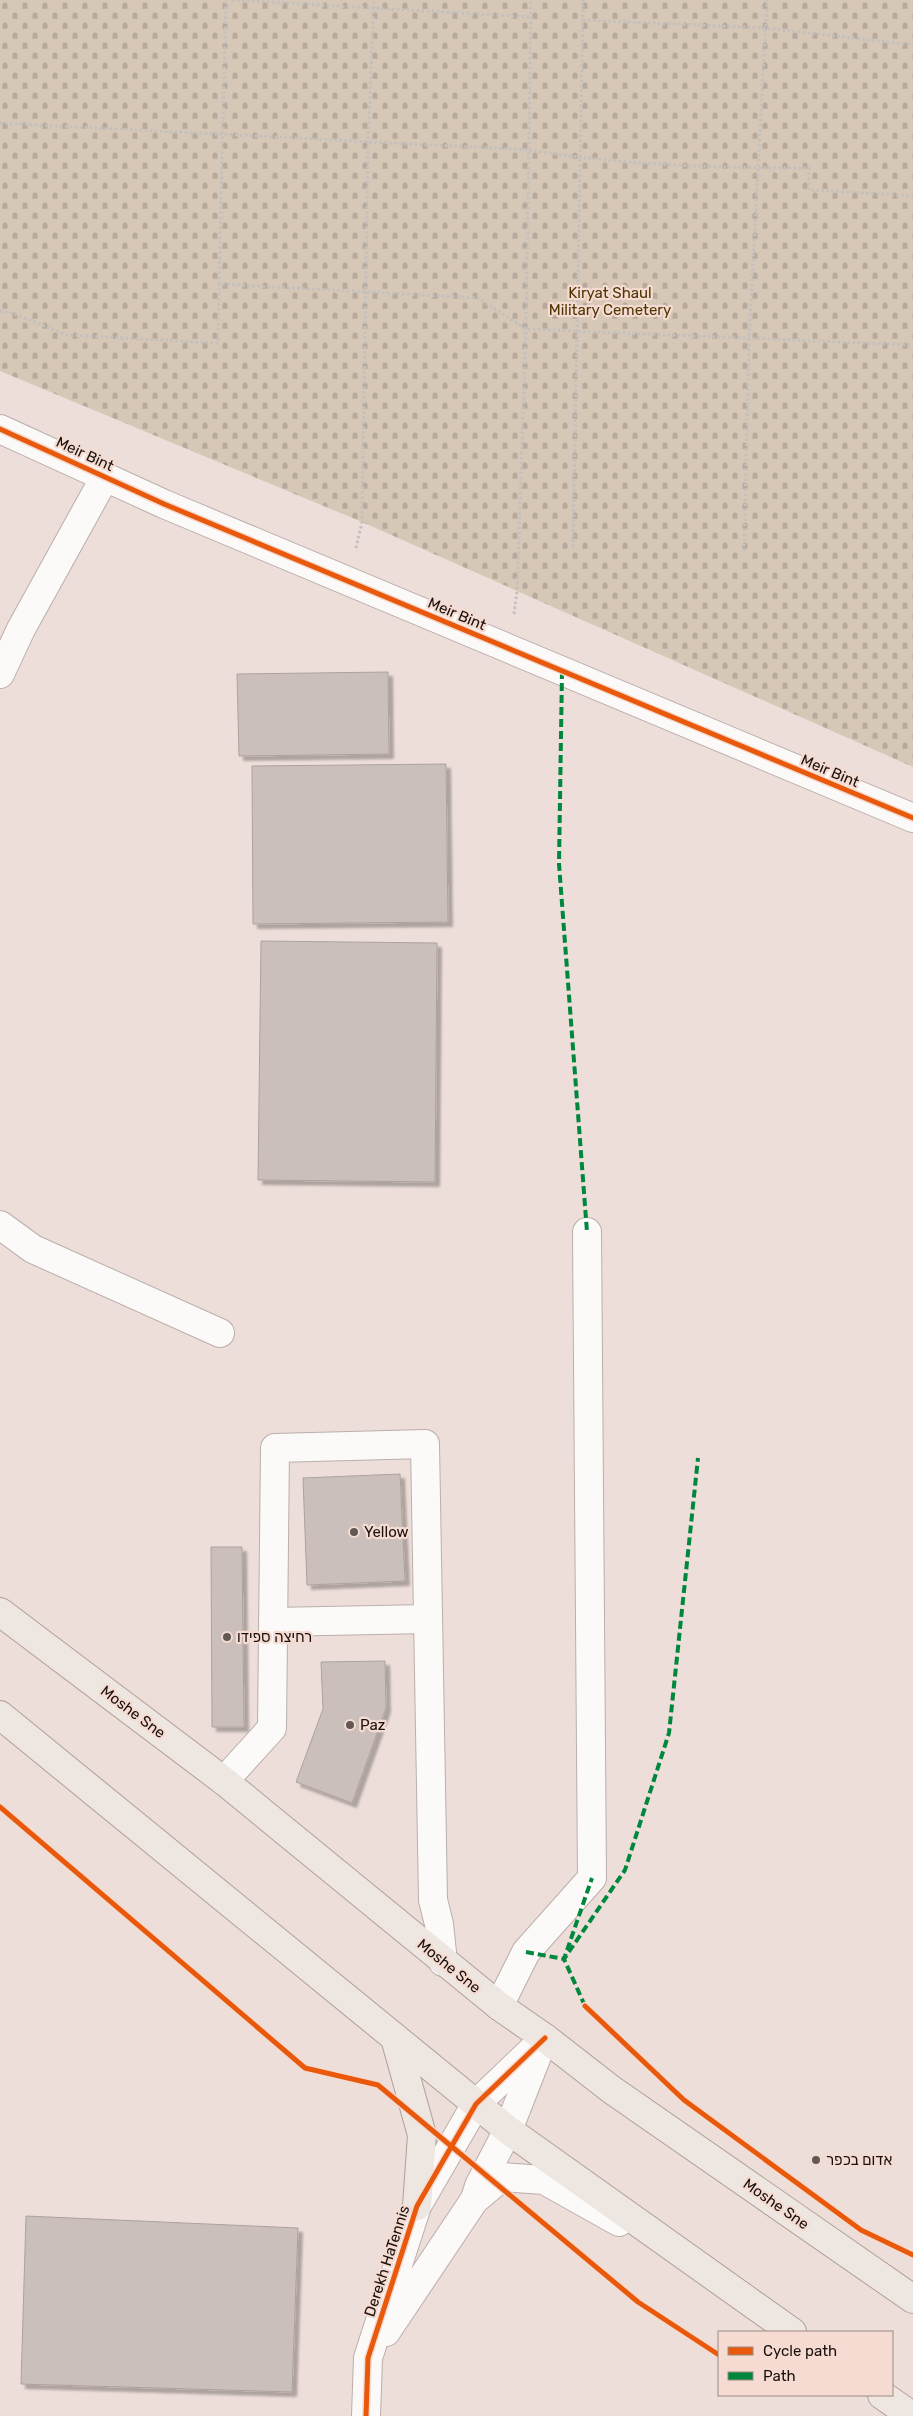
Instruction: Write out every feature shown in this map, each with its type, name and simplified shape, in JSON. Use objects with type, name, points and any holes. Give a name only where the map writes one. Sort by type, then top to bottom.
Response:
[{"type":"main road","name":"Moshe Sne","points":[[0,1612],[224,1781],[499,2006],[545,2038],[612,2090],[913,2299]]},
{"type":"main road","points":[[0,1715],[508,2130],[791,2331]]},
{"type":"main road","points":[[396,2038],[422,2135],[417,2206]]},
{"type":"main road","points":[[883,2396],[912,2416]]},
{"type":"street","name":"Meir Bint","points":[[0,429],[105,477],[348,581],[910,817]]},
{"type":"street","points":[[0,674],[38,597],[105,477]]},
{"type":"street","points":[[0,1225],[33,1249],[220,1333]]},
{"type":"street","points":[[499,2006],[526,1952],[592,1878],[587,1232]]},
{"type":"street","points":[[224,1781],[272,1728],[275,1448],[425,1444],[433,1900],[439,1924],[443,1962]]},
{"type":"street","points":[[273,1622],[428,1619]]},
{"type":"street","name":"Derekh HaTennis","points":[[366,2416],[368,2358],[417,2206],[476,2104],[545,2038]]},
{"type":"street","name":"Derekh HaTennis","points":[[368,2358],[475,2199],[508,2130],[545,2038]]},
{"type":"street","points":[[475,2199],[502,2176],[544,2180],[703,2270]]},
{"type":"path","points":[[0,311],[12,313],[67,334],[218,343],[226,0]]},
{"type":"path","points":[[232,0],[531,17]]},
{"type":"path","points":[[348,581],[362,522],[368,142],[374,0]]},
{"type":"path","points":[[508,649],[518,591],[526,329],[531,0]]},
{"type":"path","points":[[573,548],[583,0]]},
{"type":"path","points":[[744,551],[749,339],[767,0]]},
{"type":"path","points":[[583,20],[765,28],[913,45]]},
{"type":"path","points":[[0,123],[529,150],[580,159],[758,168],[810,168],[810,190],[913,196]]},
{"type":"path","points":[[219,284],[478,298],[526,329],[576,333],[913,344]]},
{"type":"green space","name":"Kiryat Shaul Military Cemetery","points":[[0,0],[913,0],[913,767],[362,522],[0,371]]},
{"type":"building","points":[[388,672],[389,754],[239,756],[237,674]]},
{"type":"building","points":[[446,764],[448,922],[253,924],[252,766]]},
{"type":"building","points":[[261,941],[437,943],[435,1182],[258,1180]]},
{"type":"building","points":[[400,1474],[405,1581],[307,1585],[303,1478]]},
{"type":"building","name":"רחיצה ספידו","points":[[211,1547],[242,1547],[244,1727],[212,1727]]},
{"type":"building","points":[[385,1661],[386,1708],[352,1803],[296,1782],[323,1709],[321,1662]]},
{"type":"building","points":[[26,2216],[298,2228],[292,2392],[21,2384]]},
{"type":"marked path","points":[[562,671],[559,864],[587,1232]]},
{"type":"marked path","points":[[585,2006],[564,1959],[625,1870],[669,1733],[698,1458]]},
{"type":"marked path","points":[[526,1952],[564,1959],[592,1878]]},
{"type":"cycle path","points":[[0,429],[164,504],[913,818]]},
{"type":"cycle path","points":[[0,1807],[305,2068],[378,2085],[638,2302],[718,2354]]},
{"type":"cycle path","points":[[585,2006],[684,2100],[861,2230],[913,2255]]},
{"type":"cycle path","points":[[366,2416],[368,2358],[417,2206],[476,2104],[545,2038]]},
{"type":"place","name":"Yellow","points":[[354,1532]]},
{"type":"place","name":"רחיצה ספידו","points":[[227,1637]]},
{"type":"place","name":"Paz","points":[[350,1725]]},
{"type":"place","name":"אדום בכפר","points":[[816,2160]]}]
